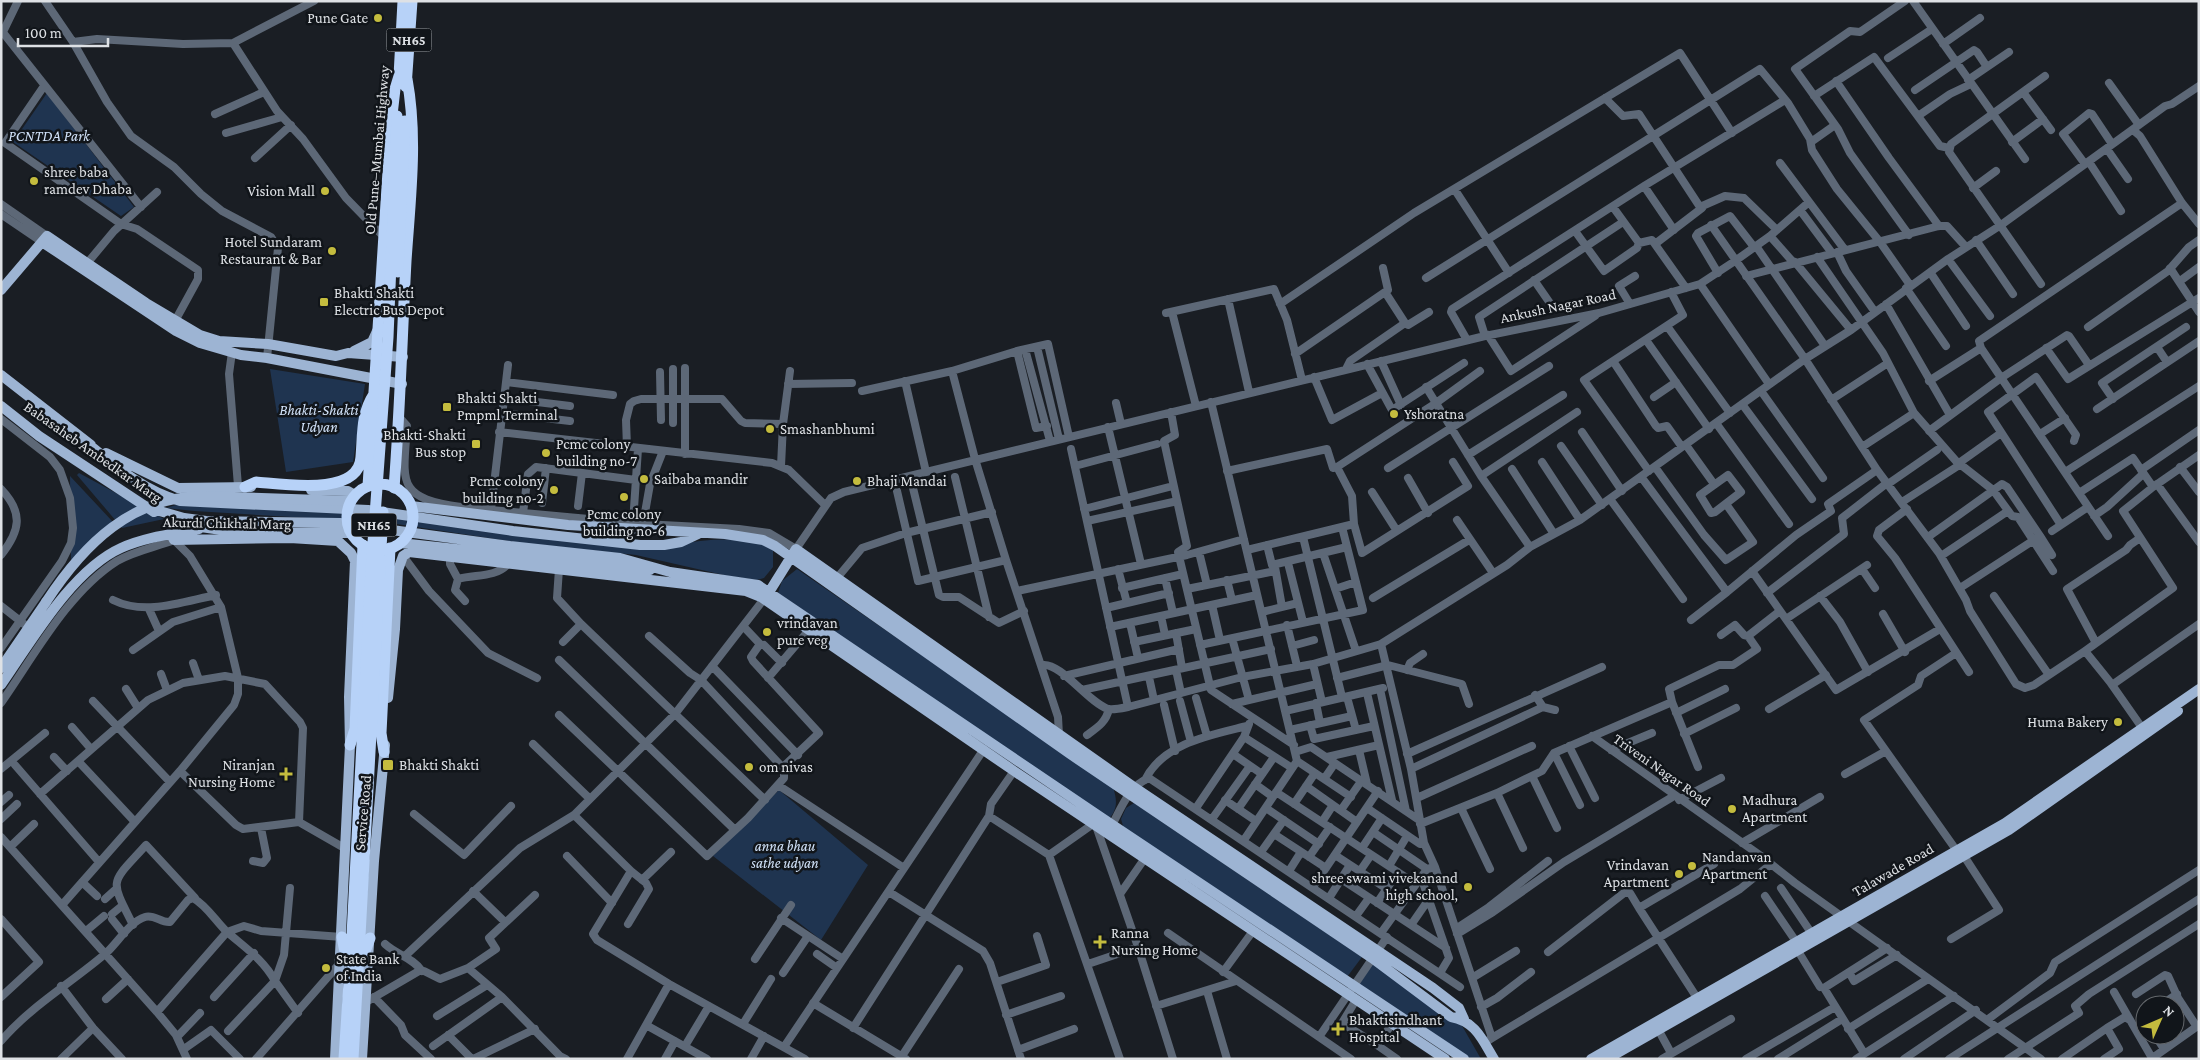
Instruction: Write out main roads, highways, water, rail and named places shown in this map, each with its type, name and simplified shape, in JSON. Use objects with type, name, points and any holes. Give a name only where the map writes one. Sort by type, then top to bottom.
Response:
[{"type":"highway","name":"Old Pune–Mumbai Highway","points":[[402,78],[403,1]]},
{"type":"highway","name":"Old Pune–Mumbai Highway","points":[[368,486],[375,354],[380,326],[391,124],[395,89],[402,78],[412,1]]},
{"type":"highway","name":"NH65","points":[[353,1059],[349,1043],[349,968],[356,936],[370,580],[388,337],[402,78]]},
{"type":"highway","points":[[394,488],[402,384],[412,108],[402,78]]},
{"type":"highway","points":[[241,487],[256,482],[331,485],[351,477],[361,465],[365,408],[374,388]]},
{"type":"highway","points":[[381,484],[394,488],[404,495],[411,506],[411,527],[395,546],[381,550],[363,545],[351,533],[347,523],[347,512],[353,498],[368,486],[381,484]]},
{"type":"highway","points":[[350,745],[355,729],[363,545]]},
{"type":"highway","points":[[384,752],[381,734],[395,546]]},
{"type":"highway","points":[[349,968],[356,936]]},
{"type":"highway","name":"NH65","points":[[344,1059],[349,1043]]},
{"type":"main road","points":[[1,290],[45,239],[176,331],[200,343],[232,352],[326,369],[374,388],[402,384]]},
{"type":"main road","points":[[84,266],[174,321],[200,335],[219,341],[268,344],[336,356],[348,353],[372,342],[380,326]]},
{"type":"main road","points":[[348,353],[403,357]]},
{"type":"main road","points":[[326,369],[328,355]]},
{"type":"main road","name":"Babasaheb Ambedkar Marg","points":[[1,375],[86,442],[178,488],[241,487],[348,491],[353,498]]},
{"type":"main road","name":"Babasaheb Ambedkar Marg","points":[[1,406],[70,457],[168,521],[202,528]]},
{"type":"main road","points":[[86,442],[122,471],[159,494],[180,501],[368,510],[512,531],[640,545],[664,545],[681,542],[702,532]]},
{"type":"main road","points":[[37,634],[46,602],[62,577],[94,543],[127,517],[164,500],[181,496],[353,498]]},
{"type":"main road","points":[[411,506],[492,514],[508,519],[702,532],[763,540],[793,553],[837,578],[1059,735],[1131,791]]},
{"type":"main road","points":[[149,508],[184,518],[206,521],[340,523],[510,546],[620,558],[670,572]]},
{"type":"main road","points":[[173,537],[202,528],[351,533]]},
{"type":"main road","name":"Akurdi Chikhali Marg","points":[[1,684],[71,588],[112,553],[130,544],[173,537],[290,538],[338,541],[351,552],[355,561],[349,697],[350,745]]},
{"type":"main road","points":[[395,546],[670,572],[748,582],[1097,823]]},
{"type":"main road","name":"Service Road","points":[[362,1059],[370,999],[356,936],[384,752],[398,570],[403,556],[409,552],[450,556],[767,595]]},
{"type":"main road","points":[[767,595],[793,553]]},
{"type":"main road","points":[[793,553],[1131,791],[1374,954],[1433,988],[1459,1008],[1464,1019],[1488,1041],[1494,1059]]},
{"type":"main road","points":[[767,595],[808,631],[1014,771],[1097,823],[1110,829],[1349,990],[1356,1000],[1445,1059]]},
{"type":"main road","name":"Akurdi Chikhali Marg","points":[[1,668],[37,634]]},
{"type":"main road","name":"Talawade Road","points":[[1591,1059],[1700,1002],[1961,855],[2011,824],[2199,689]]},
{"type":"main road","name":"Talawade Road","points":[[2144,730],[2199,696]]},
{"type":"main road","points":[[350,745],[346,850],[356,936]]},
{"type":"main road","points":[[1110,829],[1145,858],[1254,931],[1464,1059]]},
{"type":"main road","name":"Talawade Road","points":[[1798,947],[1812,934],[1846,919]]},
{"type":"main road","points":[[1374,954],[1451,1017],[1464,1019]]},
{"type":"main road","points":[[335,1059],[349,968]]},
{"type":"main road","name":"Talawade Road","points":[[1607,1059],[1659,1031],[1700,1002]]},
{"type":"place","name":"Pune Gate","points":[[378,18]]},
{"type":"place","name":"shree baba ramdev Dhaba","points":[[34,181]]},
{"type":"place","name":"Vision Mall","points":[[325,191]]},
{"type":"place","name":"Hotel Sundaram Restaurant & Bar","points":[[332,251]]},
{"type":"place","name":"Bhakti Shakti Electric Bus Depot","points":[[324,302]]},
{"type":"place","name":"Bhakti Shakti Pmpml Terminal","points":[[447,407]]},
{"type":"place","name":"Yshoratna","points":[[1394,414]]},
{"type":"place","name":"Smashanbhumi","points":[[770,429]]},
{"type":"place","name":"Bhakti-Shakti Bus stop","points":[[476,444]]},
{"type":"place","name":"Pcmc colony building no-7","points":[[546,453]]},
{"type":"place","name":"Saibaba mandir","points":[[644,479]]},
{"type":"place","name":"Bhaji Mandai","points":[[857,481]]},
{"type":"place","name":"Pcmc colony building no-2","points":[[554,490]]},
{"type":"place","name":"Pcmc colony building no-6","points":[[624,497]]},
{"type":"place","name":"vrindavan pure veg","points":[[767,632]]},
{"type":"place","name":"Huma Bakery","points":[[2118,722]]},
{"type":"place","name":"Bhakti Shakti","points":[[388,765]]},
{"type":"place","name":"om nivas","points":[[749,767]]},
{"type":"place","name":"Niranjan Nursing Home","points":[[286,774]]},
{"type":"place","name":"Madhura Apartment","points":[[1732,809]]},
{"type":"place","name":"Nandanvan Apartment","points":[[1692,866]]},
{"type":"place","name":"Vrindavan Apartment","points":[[1679,874]]},
{"type":"place","name":"shree swami vivekanand high school,","points":[[1468,887]]},
{"type":"place","name":"Ranna Nursing Home","points":[[1100,942]]},
{"type":"place","name":"State Bank of India","points":[[326,968]]},
{"type":"place","name":"Bhaktisindhant Hospital","points":[[1338,1029]]},
{"type":"park label","name":"PCNTDA Park","points":[[49,136]]},
{"type":"park label","name":"Bhakti-Shakti Udyan","points":[[319,418]]},
{"type":"park label","name":"anna bhau sathe udyan","points":[[785,854]]}]
